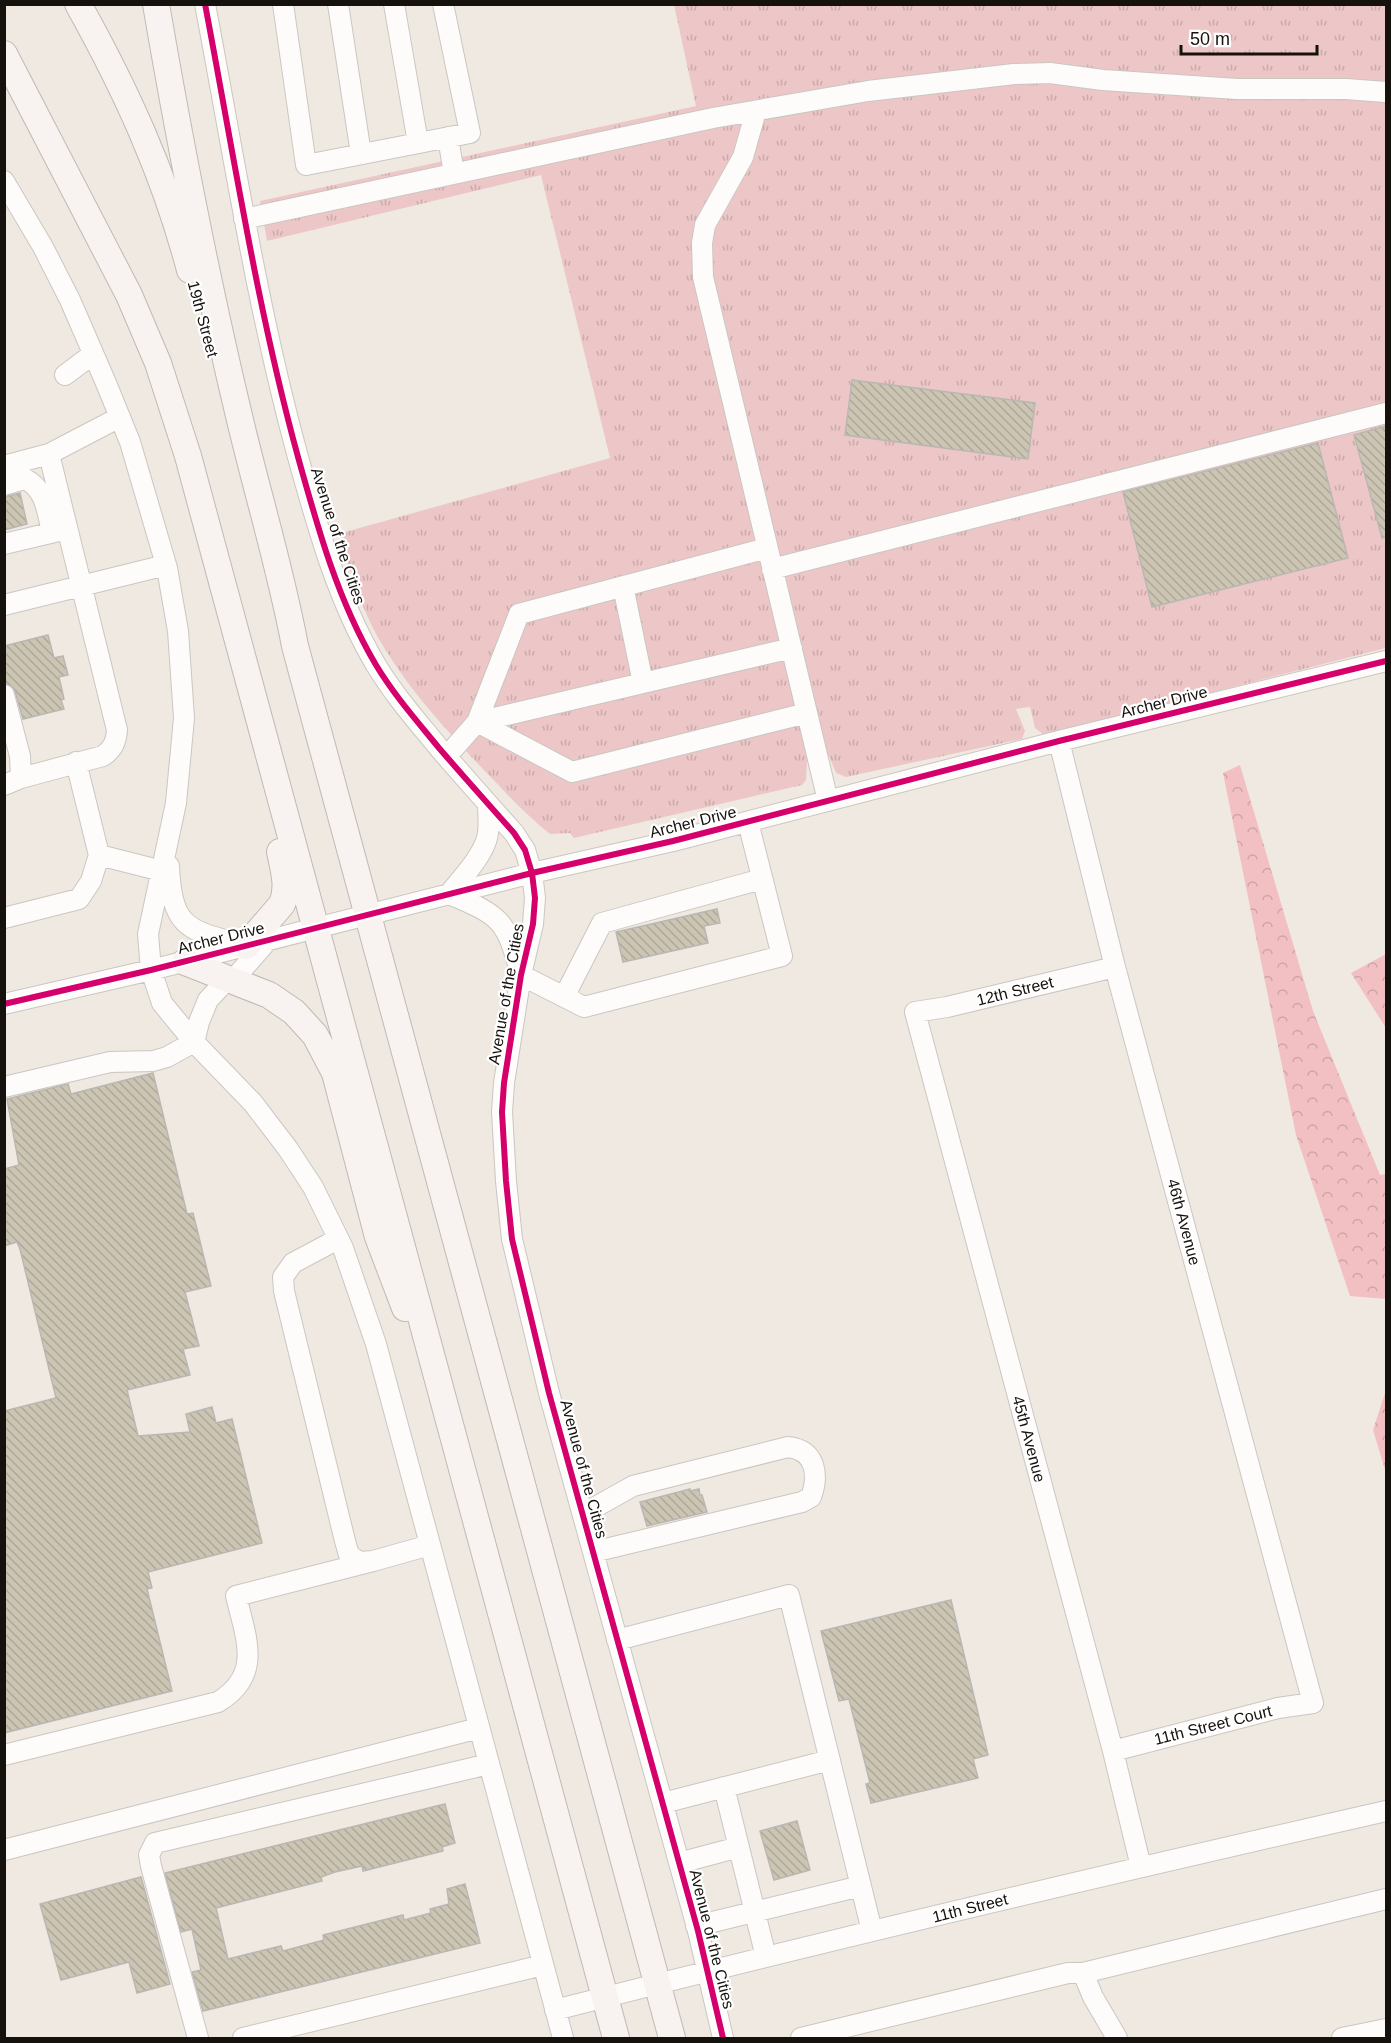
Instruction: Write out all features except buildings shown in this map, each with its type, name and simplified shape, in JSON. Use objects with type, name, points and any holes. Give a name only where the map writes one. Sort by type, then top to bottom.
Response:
[{"type":"main road","name":"19th Street","points":[[78,4],[110,60],[146,138],[176,222],[276,589],[296,646]]},
{"type":"main road","points":[[156,4],[200,244],[240,421],[286,593],[296,646],[672,2038]]},
{"type":"main road","points":[[4,54],[69,182]]},
{"type":"main road","points":[[4,88],[54,157],[86,210],[117,269],[158,363],[188,456],[616,2038]]},
{"type":"main road","points":[[197,490],[227,653],[286,875],[286,897],[257,943]]},
{"type":"main road","points":[[379,956],[468,1283]]},
{"type":"main road","points":[[185,962],[269,995],[306,1023],[326,1053],[342,1097],[387,1264],[453,1430]]},
{"type":"street","name":"Avenue of the Cities","points":[[205,4],[244,219],[272,356],[315,518],[328,557],[349,612],[377,666],[415,719],[514,833],[525,850],[532,873],[535,898],[533,924],[521,975],[504,1083],[502,1112],[510,1216],[519,1271],[593,1552],[696,1926],[723,2038]]},
{"type":"street","points":[[283,4],[306,165],[470,133],[443,4]]},
{"type":"street","points":[[339,4],[362,154]]},
{"type":"street","points":[[394,4],[418,143]]},
{"type":"street","points":[[244,219],[713,118],[868,91],[1050,73],[1102,80],[1237,89],[1346,89],[1386,92]]},
{"type":"street","points":[[756,111],[743,157],[705,225],[702,243],[703,277],[828,801]]},
{"type":"street","points":[[448,137],[454,174]]},
{"type":"street","points":[[4,181],[10,201],[70,300],[120,417],[130,442],[166,565],[178,631],[184,718],[176,802],[148,934],[151,970],[162,1003],[194,1042],[253,1103],[288,1149],[313,1187],[343,1248],[376,1344],[563,2038]]},
{"type":"street","points":[[65,375],[93,354]]},
{"type":"street","points":[[772,569],[1386,413]]},
{"type":"street","points":[[4,466],[49,454],[120,417]]},
{"type":"street","points":[[49,454],[60,530]]},
{"type":"street","points":[[4,485],[25,479],[39,489],[60,530],[81,586],[117,730],[116,740],[110,751],[103,756],[13,781]]},
{"type":"street","points":[[4,544],[60,530]]},
{"type":"street","points":[[447,756],[477,722],[519,614],[767,548]]},
{"type":"street","points":[[4,605],[166,565]]},
{"type":"street","points":[[623,586],[644,683]]},
{"type":"street","points":[[477,722],[792,648]]},
{"type":"street","name":"Archer Drive","points":[[4,1004],[185,962],[532,873],[673,841],[1059,741],[1386,661]]},
{"type":"street","points":[[4,695],[7,730],[20,756],[13,781]]},
{"type":"street","points":[[477,722],[572,772],[807,713]]},
{"type":"street","name":"46th Avenue","points":[[1059,741],[1115,967],[1313,1703]]},
{"type":"street","points":[[4,918],[79,899],[91,881],[99,855],[76,762]]},
{"type":"street","points":[[488,804],[487,840],[472,866],[449,894],[475,904],[502,923],[521,975],[584,1007],[782,956],[748,822]]},
{"type":"street","points":[[4,1087],[110,1062],[153,1061],[167,1057],[194,1042],[208,1000],[222,985],[233,980],[257,943],[199,933],[185,924],[178,915],[170,890],[168,840]]},
{"type":"street","points":[[99,855],[162,871]]},
{"type":"street","points":[[564,997],[602,923],[762,879]]},
{"type":"street","points":[[602,923],[642,920],[739,896],[752,897],[760,906],[767,928],[777,938]]},
{"type":"street","name":"12th Street","points":[[915,1012],[947,1007],[1115,967]]},
{"type":"street","name":"45th Avenue","points":[[915,1012],[1113,1751],[1141,1867]]},
{"type":"street","points":[[338,1239],[293,1263],[283,1276],[284,1291],[349,1555],[359,1562],[373,1560]]},
{"type":"street","points":[[583,1514],[633,1486],[788,1447],[797,1448],[806,1454],[816,1476],[815,1488],[811,1497],[802,1502],[593,1552]]},
{"type":"street","points":[[4,1755],[218,1702],[231,1694],[242,1681],[248,1665],[249,1647],[236,1596],[430,1545]]},
{"type":"street","points":[[617,1640],[789,1595],[872,1931]]},
{"type":"street","name":"11th Street Court","points":[[1113,1751],[1278,1708],[1313,1703]]},
{"type":"street","points":[[4,1850],[479,1728]]},
{"type":"street","points":[[663,1803],[830,1760]]},
{"type":"street","points":[[198,2038],[151,1866],[149,1856],[155,1843],[489,1764]]},
{"type":"street","points":[[724,1787],[766,1957]]},
{"type":"street","name":"11th Street","points":[[555,2010],[872,1931],[1386,1811]]},
{"type":"street","points":[[679,1863],[739,1847]]},
{"type":"street","points":[[696,1926],[861,1886]]},
{"type":"street","points":[[801,2038],[1068,1973],[1083,1973],[1386,1899]]},
{"type":"street","points":[[243,2038],[543,1965]]},
{"type":"street","points":[[1083,1973],[1117,2038]]},
{"type":"street","points":[[1342,2038],[1386,2028]]},
{"type":"green space","points":[[674,5],[1386,5],[1386,648],[1044,735],[1035,728],[1030,707],[1016,709],[1025,731],[1022,739],[846,777],[836,773],[829,756],[807,759],[806,780],[802,785],[574,838],[570,833],[550,834],[532,818],[442,725],[395,665],[377,636],[364,608],[338,534],[610,458],[541,175],[267,241],[260,201],[696,106]]},
{"type":"green space","points":[[1240,765],[1313,1011],[1380,1175],[1386,1174],[1386,1299],[1350,1296],[1296,1135],[1223,773]]},
{"type":"green space","points":[[1386,954],[1386,1028],[1351,973]]},
{"type":"green space","points":[[1386,1390],[1386,1473],[1373,1430]]},
{"type":"cycle path","points":[[205,4],[270,345],[283,401],[330,564],[351,616],[383,676],[439,748],[514,833],[525,850],[532,873],[535,898],[533,924],[521,975],[504,1083],[502,1112],[512,1239],[549,1393],[698,1931],[723,2038]]},
{"type":"cycle path","points":[[4,1004],[151,970],[532,873],[673,841],[1059,741],[1386,661]]}]
